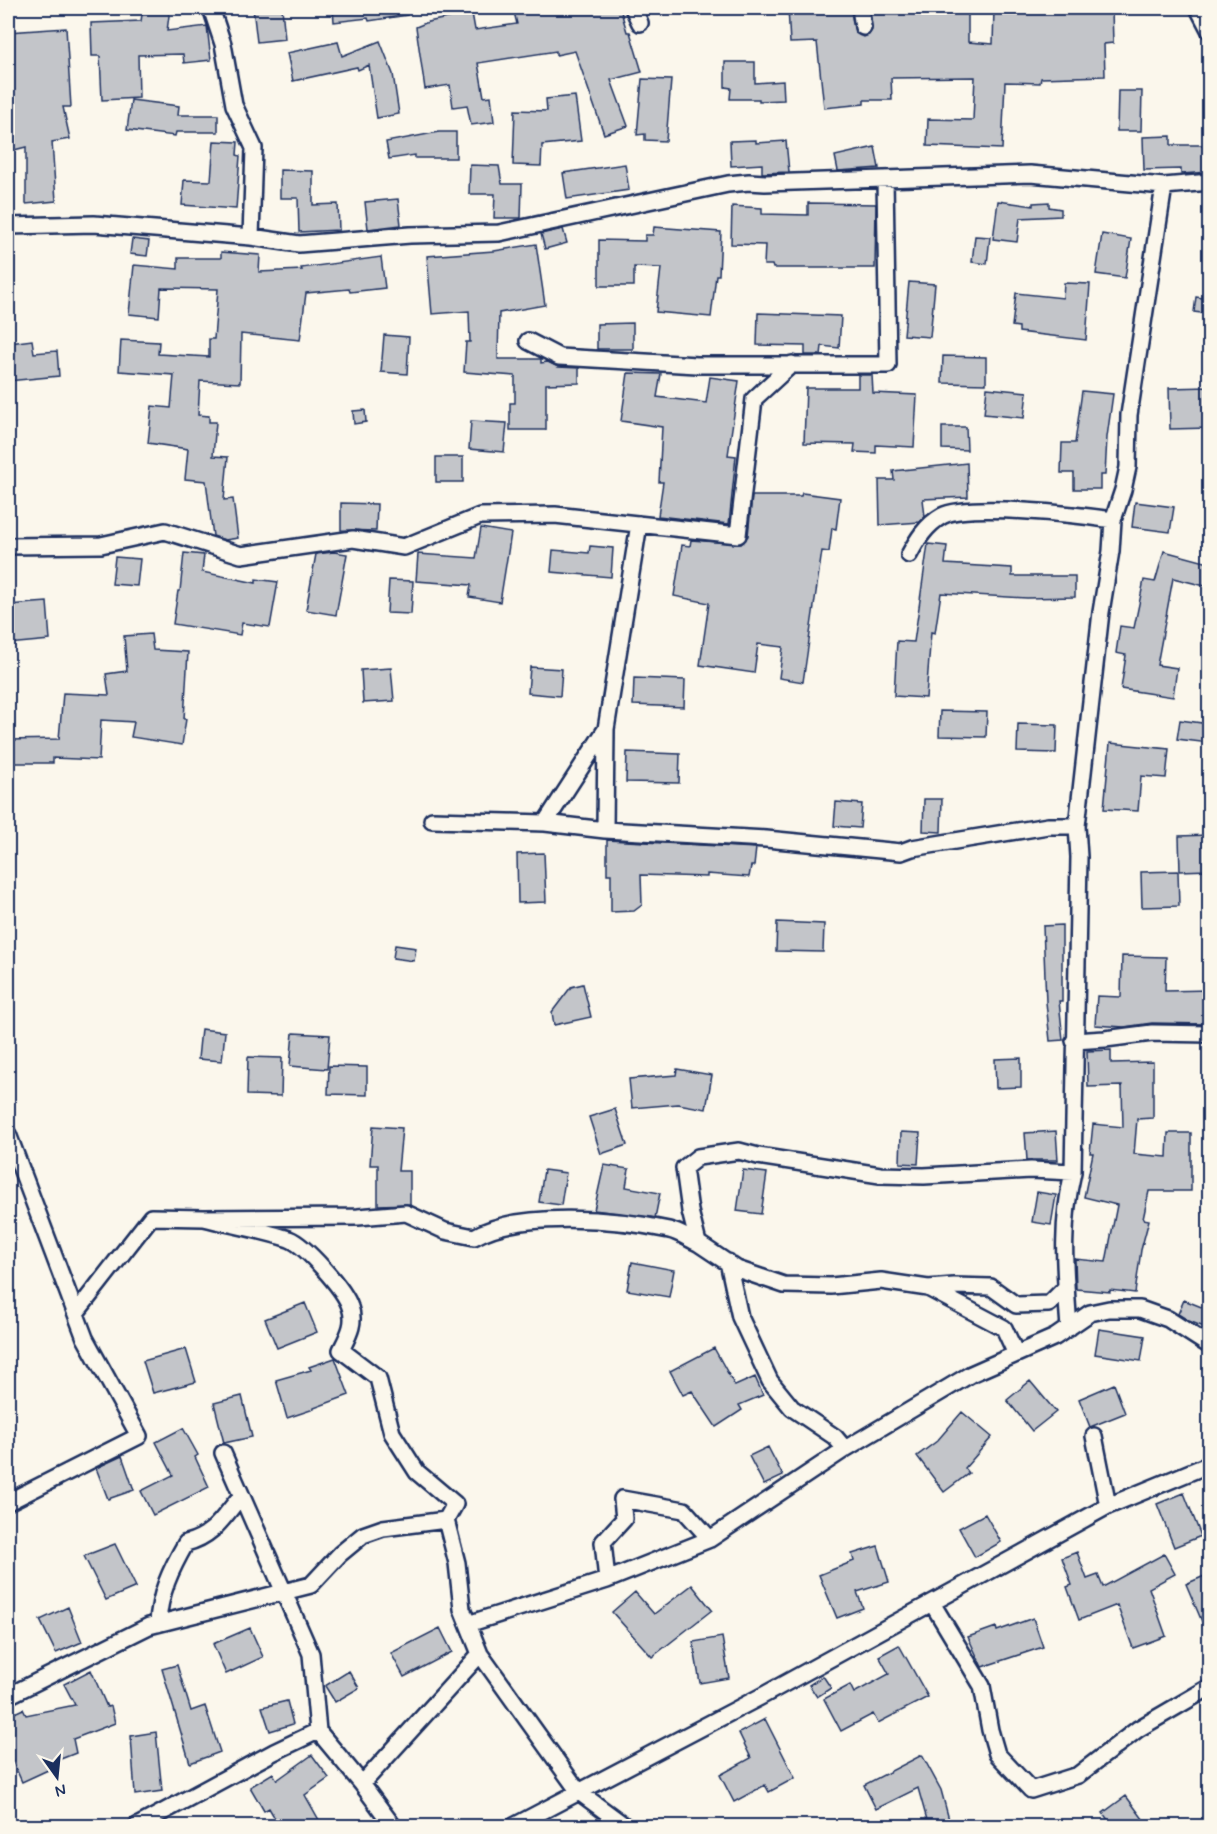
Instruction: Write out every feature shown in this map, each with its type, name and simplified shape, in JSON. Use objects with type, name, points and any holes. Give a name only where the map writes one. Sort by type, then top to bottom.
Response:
[{"type":"street","points":[[211,8],[223,44],[234,105],[254,148],[251,237]]},
{"type":"street","points":[[633,8],[640,23]]},
{"type":"street","points":[[860,8],[862,27]]},
{"type":"street","points":[[1198,8],[1209,31]]},
{"type":"street","points":[[8,226],[94,224],[251,237],[299,244],[410,235],[499,233],[728,184],[1030,174],[1164,186],[1209,182]]},
{"type":"street","points":[[528,341],[559,357],[697,365],[888,365],[885,179]]},
{"type":"street","points":[[1069,1328],[1063,1250],[1065,1215],[1073,1172],[1079,857],[1077,826],[1113,520],[1128,467],[1129,415],[1164,186]]},
{"type":"street","points":[[8,546],[101,545],[165,531],[241,555],[353,538],[405,547],[480,516],[555,515],[738,535],[754,399],[792,364]]},
{"type":"street","points":[[909,555],[925,529],[941,516],[954,512],[981,510],[1083,515],[1113,520]]},
{"type":"street","points":[[605,830],[606,729],[639,524]]},
{"type":"street","points":[[545,823],[606,729]]},
{"type":"street","points":[[432,820],[545,823],[605,830],[766,839],[901,852],[912,848],[1048,826],[1077,826]]},
{"type":"street","points":[[1074,1041],[1105,1040],[1152,1033],[1209,1034]]},
{"type":"street","points":[[8,1134],[85,1338],[140,1436],[8,1502]]},
{"type":"street","points":[[698,1243],[690,1211],[684,1168],[698,1156],[739,1151],[880,1175],[924,1176],[1031,1170],[1073,1172]]},
{"type":"street","points":[[76,1313],[150,1217],[358,1217],[406,1213],[445,1231],[474,1237],[485,1230],[523,1221],[576,1220],[671,1230],[698,1243],[737,1269],[784,1285],[831,1286],[881,1281],[928,1288],[991,1287],[1016,1305],[1030,1306],[1049,1304],[1066,1287]]},
{"type":"street","points":[[204,1218],[292,1240],[318,1263],[338,1286],[351,1307],[352,1328],[341,1350],[378,1378],[392,1433],[417,1472],[455,1504],[446,1520],[457,1563],[462,1609],[480,1654],[579,1792],[625,1827]]},
{"type":"street","points":[[728,1262],[740,1317],[770,1381],[792,1408],[835,1437],[845,1449]]},
{"type":"street","points":[[928,1288],[1004,1328],[1016,1354]]},
{"type":"street","points":[[468,1624],[607,1580],[710,1539],[845,1449],[971,1374],[1056,1337],[1090,1313],[1109,1310],[1140,1310],[1168,1318],[1209,1346]]},
{"type":"street","points":[[1094,1436],[1108,1506]]},
{"type":"street","points":[[222,1453],[311,1654],[318,1731],[362,1784],[393,1827]]},
{"type":"street","points":[[514,1827],[762,1696],[1108,1506],[1209,1464]]},
{"type":"street","points":[[158,1624],[158,1605],[164,1593],[168,1574],[186,1543],[197,1540],[217,1526],[241,1496]]},
{"type":"street","points":[[607,1580],[603,1542],[624,1520],[622,1498],[684,1510],[710,1539]]},
{"type":"street","points":[[8,1696],[148,1626],[311,1585],[340,1554],[363,1535],[383,1527],[446,1520]]},
{"type":"street","points":[[932,1603],[982,1686],[990,1730],[998,1754],[1031,1790],[1078,1774],[1138,1729],[1209,1687]]},
{"type":"street","points":[[362,1784],[480,1654]]},
{"type":"street","points":[[137,1827],[274,1752],[318,1731]]},
{"type":"building","points":[[143,8],[170,8],[167,31],[207,26],[211,60],[184,63],[183,54],[138,55],[139,98],[102,100],[100,56],[92,56],[91,23],[141,21]]},
{"type":"building","points":[[253,8],[282,8],[285,39],[257,42]]},
{"type":"building","points":[[333,8],[406,8],[407,15],[369,21],[368,18],[334,22]]},
{"type":"building","points":[[513,8],[620,8],[642,72],[611,80],[628,126],[604,134],[575,51],[556,55],[556,51],[478,63],[484,97],[491,96],[494,122],[471,125],[467,105],[453,107],[450,85],[425,89],[416,27],[428,22],[472,13],[475,30],[517,24]]},
{"type":"building","points":[[788,8],[847,8],[847,11],[851,11],[855,33],[864,37],[872,30],[870,11],[968,12],[968,42],[993,44],[994,10],[1112,10],[1113,43],[1104,44],[1105,76],[1041,78],[1040,83],[1005,82],[1002,149],[927,146],[928,119],[973,120],[975,77],[891,78],[892,100],[864,100],[864,104],[824,108],[817,42],[790,43]]},
{"type":"building","points":[[66,28],[71,107],[63,107],[70,139],[52,142],[56,201],[26,204],[26,147],[10,151],[8,135],[8,32]]},
{"type":"building","points":[[380,41],[393,74],[399,114],[377,118],[369,65],[358,70],[357,67],[293,81],[287,53],[338,42],[342,56]]},
{"type":"building","points":[[725,62],[755,62],[755,83],[783,81],[784,100],[730,99],[731,88],[725,87]]},
{"type":"building","points":[[642,79],[671,80],[666,141],[645,140],[645,134],[637,135]]},
{"type":"building","points":[[1118,91],[1142,91],[1141,131],[1117,131]]},
{"type":"building","points":[[575,96],[581,141],[542,145],[541,166],[513,165],[515,110],[547,111],[546,99]]},
{"type":"building","points":[[131,100],[179,106],[178,115],[218,115],[218,132],[176,132],[175,136],[127,130]]},
{"type":"building","points":[[439,132],[456,132],[456,158],[415,158],[415,155],[389,159],[386,142]]},
{"type":"building","points":[[1171,136],[1171,145],[1209,145],[1209,172],[1181,174],[1181,169],[1144,170],[1143,137]]},
{"type":"building","points":[[756,140],[756,143],[786,141],[789,172],[762,173],[762,164],[731,166],[730,141]]},
{"type":"building","points":[[214,141],[238,142],[237,155],[240,156],[236,209],[182,205],[184,180],[211,181]]},
{"type":"building","points":[[875,147],[879,168],[838,171],[835,156]]},
{"type":"building","points":[[625,164],[629,190],[567,199],[563,173]]},
{"type":"building","points":[[470,165],[499,166],[502,184],[522,184],[521,218],[494,218],[495,194],[469,194]]},
{"type":"building","points":[[280,170],[313,171],[313,205],[338,204],[339,230],[299,232],[298,198],[280,198]]},
{"type":"building","points":[[398,199],[401,225],[368,229],[365,202]]},
{"type":"building","points":[[998,201],[1033,206],[1033,203],[1049,202],[1049,207],[1061,209],[1061,216],[1020,218],[1017,242],[993,239]]},
{"type":"building","points":[[808,203],[876,204],[875,268],[773,268],[772,265],[764,265],[765,245],[731,244],[732,206],[762,208],[762,214],[808,215]]},
{"type":"building","points":[[654,227],[721,232],[719,275],[716,275],[711,317],[656,312],[661,268],[634,267],[634,286],[599,286],[599,240],[645,241],[645,235],[653,235]]},
{"type":"building","points":[[563,229],[567,243],[545,249],[541,234]]},
{"type":"building","points":[[1102,234],[1131,239],[1125,278],[1096,274]]},
{"type":"building","points":[[975,236],[990,237],[987,264],[972,262]]},
{"type":"building","points":[[132,239],[149,241],[147,256],[130,254]]},
{"type":"building","points":[[536,244],[545,305],[499,313],[498,359],[541,359],[541,363],[548,362],[558,367],[579,368],[579,383],[546,384],[546,430],[510,430],[510,403],[515,403],[515,376],[464,372],[466,342],[470,342],[469,311],[432,314],[427,256],[494,251]]},
{"type":"building","points":[[221,252],[260,255],[259,272],[302,270],[301,268],[381,257],[385,288],[306,293],[300,340],[241,334],[240,383],[200,381],[198,415],[209,416],[209,422],[216,422],[213,456],[228,457],[224,500],[233,499],[238,538],[225,540],[213,536],[206,481],[185,479],[188,449],[148,443],[152,406],[171,408],[174,375],[119,371],[121,340],[159,342],[158,354],[209,357],[209,339],[214,339],[218,289],[161,288],[159,317],[129,314],[134,265],[178,269],[178,258],[221,258]]},
{"type":"building","points":[[909,282],[935,284],[930,337],[904,335]]},
{"type":"building","points":[[1064,283],[1090,284],[1086,340],[1019,332],[1019,327],[1012,326],[1016,293],[1063,298]]},
{"type":"building","points":[[1196,297],[1209,299],[1209,314],[1194,312]]},
{"type":"building","points":[[758,313],[841,316],[839,348],[822,346],[821,355],[805,355],[805,346],[757,345]]},
{"type":"building","points":[[633,323],[633,349],[597,349],[597,324]]},
{"type":"building","points":[[384,335],[409,337],[407,374],[381,372]]},
{"type":"building","points":[[32,340],[34,353],[57,351],[59,376],[8,381],[10,343]]},
{"type":"building","points":[[943,356],[986,357],[986,384],[942,383]]},
{"type":"building","points":[[628,373],[661,374],[657,397],[706,403],[710,377],[739,381],[728,455],[736,456],[729,524],[658,516],[663,482],[659,482],[662,427],[621,421]]},
{"type":"building","points":[[858,375],[872,375],[873,393],[917,395],[914,447],[876,445],[876,453],[854,452],[855,444],[804,443],[806,388],[858,388]]},
{"type":"building","points":[[1209,387],[1209,428],[1170,429],[1169,388]]},
{"type":"building","points":[[987,388],[1027,392],[1024,418],[984,414]]},
{"type":"building","points":[[1082,391],[1113,394],[1105,475],[1100,475],[1100,489],[1074,489],[1074,473],[1061,473],[1062,443],[1075,443]]},
{"type":"building","points":[[365,410],[366,422],[354,424],[353,411]]},
{"type":"building","points":[[471,421],[507,423],[504,452],[469,449]]},
{"type":"building","points":[[942,427],[966,427],[967,450],[942,449]]},
{"type":"building","points":[[436,457],[463,457],[463,482],[436,482]]},
{"type":"building","points":[[967,463],[968,497],[923,499],[925,517],[920,522],[880,525],[879,480],[894,480],[893,471]]},
{"type":"building","points":[[802,493],[840,498],[836,529],[832,528],[829,552],[822,551],[803,682],[779,678],[783,647],[758,644],[754,673],[700,665],[709,603],[674,596],[682,545],[690,546],[691,540],[741,544],[748,536],[752,496],[801,496]]},
{"type":"building","points":[[1135,502],[1174,507],[1170,532],[1132,527]]},
{"type":"building","points":[[341,503],[377,504],[376,531],[341,530]]},
{"type":"building","points":[[481,528],[511,533],[500,602],[469,597],[471,585],[416,581],[418,554],[476,558]]},
{"type":"building","points":[[928,544],[947,546],[945,564],[1012,568],[1012,576],[1075,576],[1075,597],[1027,598],[941,593],[935,633],[931,632],[926,698],[894,696],[897,641],[914,642]]},
{"type":"building","points":[[590,546],[613,548],[611,577],[551,572],[553,550],[589,553]]},
{"type":"building","points":[[1164,551],[1209,563],[1209,587],[1173,578],[1157,665],[1177,668],[1173,697],[1121,689],[1126,655],[1116,653],[1120,626],[1134,628],[1144,580],[1155,582]]},
{"type":"building","points":[[334,552],[347,554],[336,615],[306,610],[316,554]]},
{"type":"building","points":[[184,553],[204,555],[202,572],[256,583],[256,579],[278,582],[270,627],[242,623],[240,635],[173,624],[178,591],[180,591]]},
{"type":"building","points":[[115,557],[140,559],[137,586],[112,584]]},
{"type":"building","points":[[389,580],[413,581],[411,614],[387,613]]},
{"type":"building","points":[[47,602],[50,640],[8,644],[8,605]]},
{"type":"building","points":[[151,634],[153,650],[188,652],[184,719],[186,719],[182,745],[131,737],[134,722],[101,720],[99,760],[53,758],[53,763],[8,763],[8,740],[59,739],[63,693],[109,695],[106,674],[127,671],[124,636]]},
{"type":"building","points":[[530,667],[562,669],[560,696],[528,693]]},
{"type":"building","points":[[391,668],[394,701],[363,703],[361,670]]},
{"type":"building","points":[[634,678],[685,680],[684,707],[633,705]]},
{"type":"building","points":[[940,711],[987,712],[986,737],[939,736]]},
{"type":"building","points":[[1180,720],[1209,724],[1209,743],[1177,739]]},
{"type":"building","points":[[1018,724],[1057,725],[1056,753],[1017,752]]},
{"type":"building","points":[[1110,743],[1169,749],[1166,778],[1141,776],[1138,811],[1104,809]]},
{"type":"building","points":[[627,752],[680,754],[679,783],[626,782]]},
{"type":"building","points":[[924,799],[942,799],[941,832],[923,831]]},
{"type":"building","points":[[836,802],[862,804],[860,828],[834,826]]},
{"type":"building","points":[[1209,835],[1209,870],[1180,871],[1179,836]]},
{"type":"building","points":[[607,840],[756,848],[754,866],[751,866],[749,877],[707,874],[707,877],[641,875],[642,905],[634,911],[611,912],[611,874],[607,874]]},
{"type":"building","points":[[544,853],[546,902],[518,903],[517,854]]},
{"type":"building","points":[[1178,871],[1179,906],[1142,907],[1141,872]]},
{"type":"building","points":[[777,922],[824,924],[823,952],[776,951]]},
{"type":"building","points":[[1062,925],[1062,1001],[1059,1001],[1063,1040],[1050,1041],[1043,926]]},
{"type":"building","points":[[395,945],[416,948],[414,961],[393,958]]},
{"type":"building","points":[[1122,956],[1166,957],[1165,991],[1209,990],[1209,1024],[1152,1023],[1124,1027],[1095,1025],[1097,996],[1121,997]]},
{"type":"building","points":[[583,984],[591,1017],[554,1025],[552,1012],[571,987]]},
{"type":"building","points":[[201,1029],[225,1032],[222,1061],[198,1059]]},
{"type":"building","points":[[293,1033],[330,1035],[327,1069],[290,1066]]},
{"type":"building","points":[[1111,1050],[1111,1063],[1153,1062],[1153,1118],[1137,1119],[1134,1154],[1167,1157],[1168,1133],[1191,1133],[1191,1191],[1149,1191],[1143,1219],[1149,1220],[1141,1250],[1135,1293],[1076,1289],[1075,1259],[1106,1262],[1117,1205],[1084,1197],[1093,1153],[1090,1153],[1093,1124],[1123,1127],[1122,1086],[1088,1087],[1087,1051]]},
{"type":"building","points":[[248,1057],[282,1058],[281,1096],[247,1095]]},
{"type":"building","points":[[1021,1058],[1021,1087],[996,1088],[995,1059]]},
{"type":"building","points":[[329,1066],[367,1067],[367,1095],[328,1094]]},
{"type":"building","points":[[677,1069],[712,1075],[706,1109],[678,1104],[632,1108],[629,1079],[676,1075]]},
{"type":"building","points":[[615,1109],[627,1145],[601,1154],[589,1117]]},
{"type":"building","points":[[373,1126],[402,1128],[398,1171],[410,1171],[410,1204],[378,1205],[378,1165],[370,1165]]},
{"type":"building","points":[[1056,1131],[1058,1160],[1027,1160],[1025,1133]]},
{"type":"building","points":[[901,1132],[920,1133],[918,1164],[900,1163]]},
{"type":"building","points":[[604,1165],[629,1169],[626,1187],[660,1193],[655,1218],[594,1210]]},
{"type":"building","points":[[544,1170],[566,1173],[561,1205],[539,1202]]},
{"type":"building","points":[[743,1170],[767,1173],[761,1214],[737,1211]]},
{"type":"building","points":[[1037,1192],[1056,1195],[1051,1225],[1032,1222]]},
{"type":"building","points":[[632,1262],[674,1270],[669,1297],[627,1290]]},
{"type":"building","points":[[1184,1300],[1209,1310],[1209,1329],[1178,1314]]},
{"type":"building","points":[[305,1303],[317,1332],[277,1348],[265,1319]]},
{"type":"building","points":[[1099,1329],[1145,1336],[1141,1361],[1095,1354]]},
{"type":"building","points":[[714,1348],[735,1386],[755,1377],[763,1395],[739,1405],[742,1410],[716,1427],[692,1391],[683,1395],[670,1371]]},
{"type":"building","points":[[186,1349],[196,1382],[153,1393],[143,1361]]},
{"type":"building","points":[[335,1358],[349,1395],[287,1418],[276,1380],[311,1370],[309,1367]]},
{"type":"building","points":[[1030,1381],[1056,1412],[1032,1431],[1007,1400]]},
{"type":"building","points":[[1114,1384],[1125,1413],[1090,1427],[1079,1399]]},
{"type":"building","points":[[242,1396],[252,1437],[224,1443],[214,1403]]},
{"type":"building","points":[[962,1412],[992,1437],[965,1468],[969,1473],[944,1492],[917,1456],[937,1441]]},
{"type":"building","points":[[183,1428],[198,1455],[195,1457],[209,1487],[153,1515],[141,1491],[173,1475],[156,1442]]},
{"type":"building","points":[[768,1447],[783,1476],[764,1485],[749,1456]]},
{"type":"building","points":[[122,1456],[134,1490],[108,1499],[96,1468]]},
{"type":"building","points":[[1184,1493],[1201,1536],[1174,1547],[1157,1504]]},
{"type":"building","points":[[985,1514],[1001,1542],[975,1557],[959,1528]]},
{"type":"building","points":[[115,1544],[136,1587],[106,1600],[84,1556]]},
{"type":"building","points":[[878,1546],[889,1582],[857,1592],[863,1608],[837,1618],[819,1575],[854,1561],[852,1554]]},
{"type":"building","points":[[1077,1552],[1087,1579],[1098,1575],[1103,1587],[1164,1554],[1175,1574],[1149,1588],[1166,1636],[1133,1648],[1117,1605],[1079,1620],[1067,1587],[1072,1585],[1062,1558]]},
{"type":"building","points":[[1209,1574],[1209,1638],[1186,1584]]},
{"type":"building","points":[[692,1585],[712,1610],[652,1657],[612,1612],[635,1592],[654,1614]]},
{"type":"building","points":[[68,1607],[82,1642],[56,1653],[40,1620]]},
{"type":"building","points":[[1033,1618],[1043,1647],[982,1667],[968,1637],[996,1627],[997,1631]]},
{"type":"building","points":[[250,1628],[263,1657],[226,1674],[213,1644]]},
{"type":"building","points":[[440,1628],[452,1652],[404,1677],[391,1653]]},
{"type":"building","points":[[722,1637],[729,1678],[700,1683],[693,1642]]},
{"type":"building","points":[[899,1645],[928,1697],[878,1723],[873,1714],[841,1731],[824,1699],[850,1685],[854,1693],[889,1674],[879,1656]]},
{"type":"building","points":[[177,1665],[191,1711],[205,1706],[220,1752],[190,1763],[162,1669]]},
{"type":"building","points":[[91,1670],[107,1707],[111,1706],[115,1723],[73,1739],[76,1753],[48,1764],[50,1769],[22,1782],[8,1751],[8,1716],[23,1709],[26,1715],[75,1705],[64,1684]]},
{"type":"building","points":[[349,1671],[359,1688],[335,1702],[325,1686]]},
{"type":"building","points":[[823,1676],[831,1688],[817,1697],[809,1685]]},
{"type":"building","points":[[287,1701],[293,1724],[270,1731],[262,1707]]},
{"type":"building","points":[[765,1719],[795,1778],[769,1792],[765,1785],[734,1802],[720,1775],[751,1758],[739,1733]]},
{"type":"building","points":[[156,1732],[162,1791],[135,1795],[131,1736]]},
{"type":"building","points":[[312,1755],[329,1778],[305,1795],[319,1820],[307,1827],[280,1827],[269,1808],[264,1811],[250,1787],[273,1773],[277,1780]]},
{"type":"building","points":[[922,1755],[941,1790],[951,1827],[929,1827],[918,1788],[876,1809],[864,1785]]},
{"type":"building","points":[[1126,1796],[1149,1827],[1113,1827],[1103,1813]]}]
